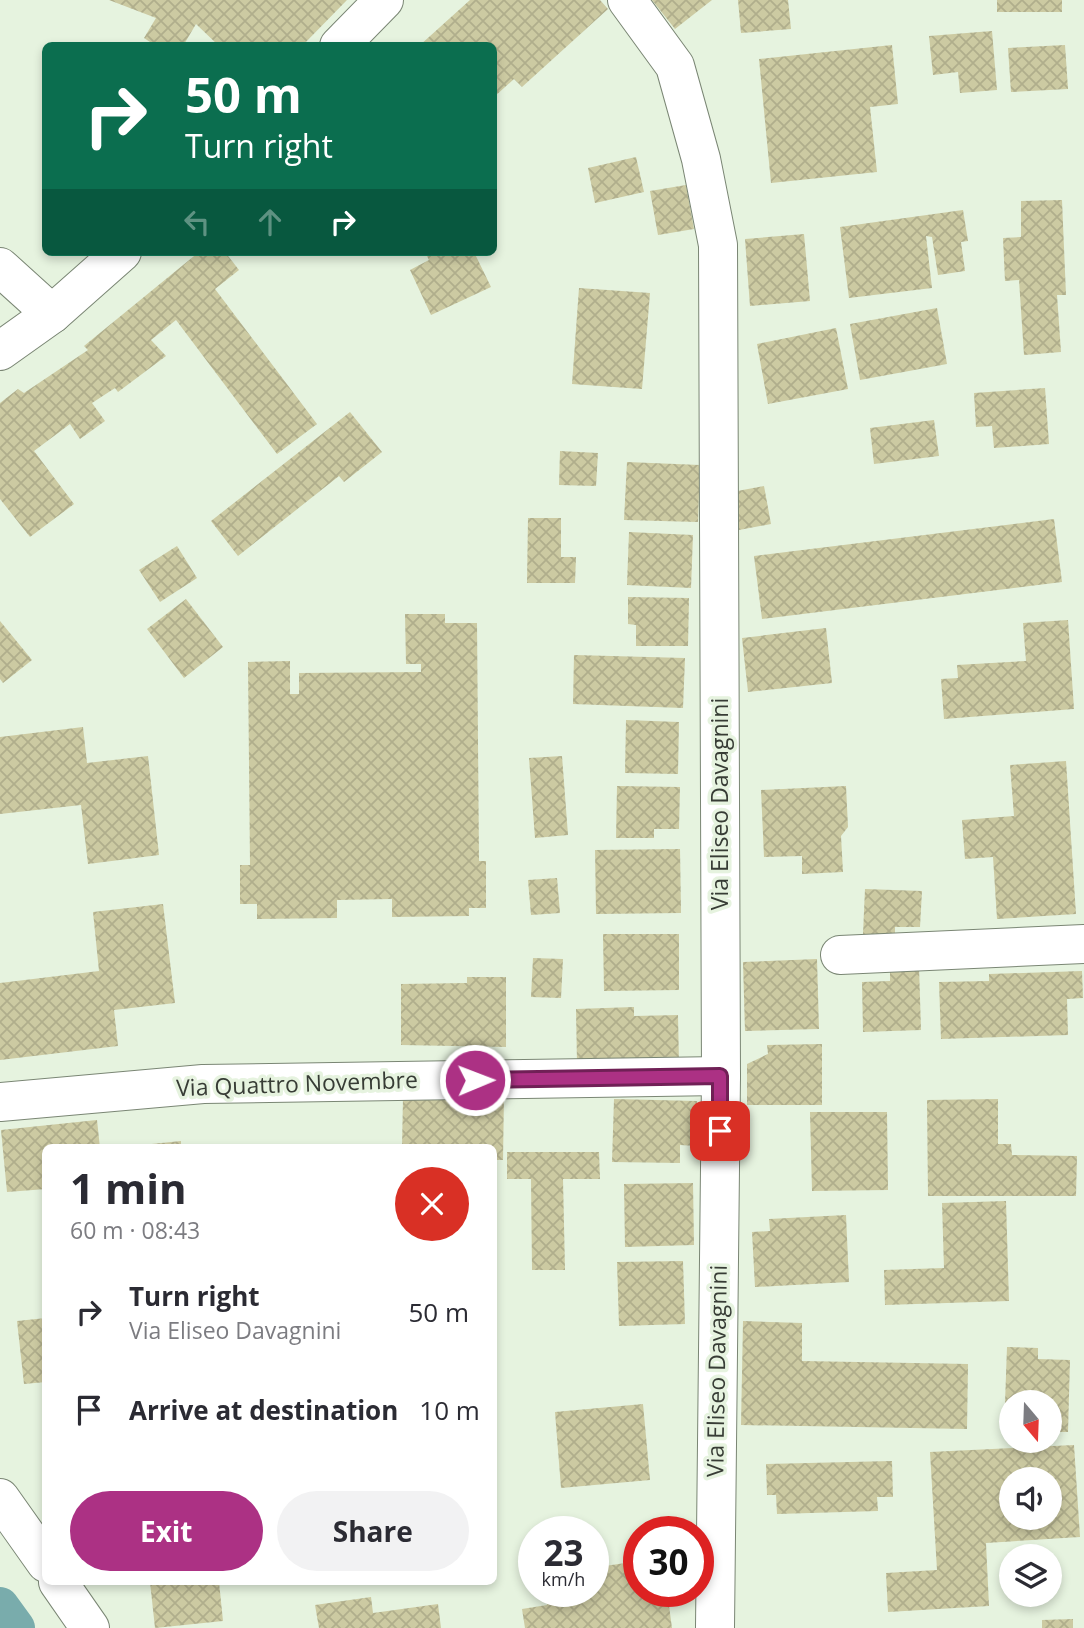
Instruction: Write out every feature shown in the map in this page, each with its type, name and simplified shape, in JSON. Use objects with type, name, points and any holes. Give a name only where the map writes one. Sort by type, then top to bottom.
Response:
[{"type":"street","points":[[343,42],[384,0]]},
{"type":"street","name":"Via Eliseo Davagnini","points":[[627,0],[674,66],[701,159],[718,246],[720,1076],[715,1628]]},
{"type":"street","points":[[0,351],[52,314],[117,256]]},
{"type":"street","points":[[0,267],[52,314]]},
{"type":"street","points":[[840,955],[1084,944]]},
{"type":"street","name":"Via Quattro Novembre","points":[[0,1102],[203,1084],[720,1076]]},
{"type":"street","points":[[0,1498],[42,1557]]},
{"type":"street","points":[[60,1585],[90,1628]]},
{"type":"building","points":[[109,0],[347,0],[306,42],[215,42],[196,24],[185,42],[150,42],[144,38],[156,18]]},
{"type":"building","points":[[470,0],[600,0],[608,9],[522,87],[514,79],[497,94],[497,42],[423,42]]},
{"type":"building","points":[[652,0],[712,0],[675,29]]},
{"type":"building","points":[[738,0],[788,0],[791,29],[741,33]]},
{"type":"building","points":[[997,0],[1062,0],[1062,12],[997,12]]},
{"type":"building","points":[[992,31],[997,90],[960,93],[958,72],[933,75],[929,36]]},
{"type":"building","points":[[892,45],[898,104],[870,107],[877,172],[771,183],[759,59]]},
{"type":"building","points":[[1065,45],[1068,89],[1011,92],[1008,48]]},
{"type":"building","points":[[636,157],[644,192],[595,203],[588,168]]},
{"type":"building","points":[[686,185],[694,229],[658,235],[650,191]]},
{"type":"building","points":[[1062,200],[1066,295],[1057,295],[1061,352],[1024,355],[1019,280],[1005,281],[1003,238],[1021,237],[1021,201]]},
{"type":"building","points":[[963,210],[968,241],[961,242],[965,271],[938,275],[932,237],[926,236],[932,288],[849,298],[840,227]]},
{"type":"building","points":[[804,234],[810,301],[750,306],[745,239]]},
{"type":"building","points":[[194,256],[228,256],[239,270],[215,289],[317,424],[277,454],[176,320],[151,340],[166,356],[118,392],[115,388],[92,403],[105,421],[80,439],[70,424],[34,451],[74,504],[30,537],[0,499],[0,403],[18,389],[24,393],[88,350],[84,346]]},
{"type":"building","points":[[427,256],[476,256],[491,287],[431,315],[410,270],[429,260]]},
{"type":"building","points":[[579,288],[650,293],[642,389],[572,384]]},
{"type":"building","points":[[937,308],[947,364],[860,380],[850,324]]},
{"type":"building","points":[[836,328],[848,389],[768,404],[757,344]]},
{"type":"building","points":[[1045,388],[1049,444],[994,448],[992,426],[976,427],[974,393]]},
{"type":"building","points":[[350,412],[382,452],[344,482],[339,476],[238,556],[211,521]]},
{"type":"building","points":[[934,420],[939,456],[874,464],[870,428]]},
{"type":"building","points":[[560,451],[598,453],[596,486],[559,485]]},
{"type":"building","points":[[627,462],[700,465],[698,522],[624,520]]},
{"type":"building","points":[[764,486],[771,524],[739,530],[732,492]]},
{"type":"building","points":[[528,518],[561,518],[561,557],[576,557],[575,583],[527,583]]},
{"type":"building","points":[[1054,519],[1062,582],[762,619],[754,556]]},
{"type":"building","points":[[629,532],[693,535],[691,588],[627,585]]},
{"type":"building","points":[[177,546],[197,578],[160,602],[139,570]]},
{"type":"building","points":[[628,597],[689,598],[688,646],[636,646],[636,625],[628,624]]},
{"type":"building","points":[[186,599],[223,647],[184,678],[147,629]]},
{"type":"building","points":[[405,614],[445,614],[445,623],[477,623],[479,861],[486,861],[486,908],[469,908],[469,916],[392,917],[392,899],[337,900],[337,918],[257,919],[257,904],[240,904],[240,865],[250,865],[248,662],[290,661],[290,694],[299,694],[299,673],[421,672],[421,664],[406,664]]},
{"type":"building","points":[[1068,620],[1074,709],[944,719],[941,679],[958,678],[957,665],[1026,661],[1023,623]]},
{"type":"building","points":[[0,621],[32,660],[3,683],[0,679]]},
{"type":"building","points":[[826,628],[832,683],[748,692],[742,638]]},
{"type":"building","points":[[574,655],[685,658],[683,708],[573,704]]},
{"type":"building","points":[[626,720],[679,722],[678,774],[625,773]]},
{"type":"building","points":[[83,727],[87,763],[148,756],[159,855],[88,864],[81,805],[0,814],[0,737]]},
{"type":"building","points":[[562,756],[568,835],[535,838],[529,758]]},
{"type":"building","points":[[1066,761],[1076,914],[997,919],[993,857],[965,859],[962,820],[1014,816],[1010,765]]},
{"type":"building","points":[[617,786],[680,787],[679,829],[654,829],[654,838],[616,838]]},
{"type":"building","points":[[846,786],[848,827],[841,836],[843,872],[802,874],[802,856],[764,857],[761,790]]},
{"type":"building","points":[[680,849],[681,913],[596,914],[595,850]]},
{"type":"building","points":[[557,878],[560,913],[531,915],[528,880]]},
{"type":"building","points":[[865,889],[922,891],[920,927],[895,927],[895,935],[863,934]]},
{"type":"building","points":[[163,904],[175,1003],[114,1010],[118,1046],[0,1060],[0,983],[99,971],[93,912]]},
{"type":"building","points":[[603,934],[679,934],[679,990],[604,991]]},
{"type":"building","points":[[533,958],[563,959],[561,998],[531,997]]},
{"type":"building","points":[[817,959],[819,1029],[745,1031],[743,962]]},
{"type":"building","points":[[919,966],[921,1030],[863,1032],[862,982],[890,981],[890,967]]},
{"type":"building","points":[[1082,971],[1083,998],[1067,999],[1068,1035],[941,1039],[939,982],[989,981],[989,974]]},
{"type":"building","points":[[467,977],[506,977],[506,1047],[401,1045],[401,984],[467,983]]},
{"type":"building","points":[[634,1007],[634,1016],[678,1015],[679,1062],[577,1064],[576,1009]]},
{"type":"building","points":[[822,1044],[822,1105],[747,1105],[747,1064],[768,1054],[767,1045]]},
{"type":"building","points":[[504,1096],[503,1160],[497,1160],[497,1144],[402,1144],[403,1097]]},
{"type":"building","points":[[614,1099],[697,1101],[696,1146],[680,1145],[680,1163],[612,1162]]},
{"type":"building","points":[[998,1099],[998,1144],[1011,1144],[1012,1155],[1077,1156],[1076,1196],[928,1196],[927,1100]]},
{"type":"building","points":[[810,1112],[887,1112],[888,1190],[812,1191]]},
{"type":"building","points":[[97,1120],[100,1144],[42,1144],[42,1189],[7,1192],[1,1130]]},
{"type":"building","points":[[181,1141],[181,1144],[152,1144]]},
{"type":"building","points":[[507,1152],[599,1152],[600,1179],[563,1179],[565,1270],[532,1270],[531,1179],[507,1179]]},
{"type":"building","points":[[693,1183],[694,1245],[625,1247],[624,1184]]},
{"type":"building","points":[[1006,1201],[1009,1301],[885,1305],[884,1270],[944,1268],[942,1203]]},
{"type":"building","points":[[846,1215],[849,1282],[755,1287],[752,1232],[770,1231],[769,1219]]},
{"type":"building","points":[[683,1261],[685,1324],[619,1326],[617,1262]]},
{"type":"building","points":[[42,1318],[42,1382],[24,1384],[17,1321]]},
{"type":"building","points":[[743,1321],[802,1323],[802,1361],[968,1364],[967,1429],[741,1425]]},
{"type":"building","points":[[1007,1347],[1038,1348],[1038,1359],[1070,1360],[1068,1432],[1062,1432],[1062,1390],[1005,1390]]},
{"type":"building","points":[[643,1404],[650,1480],[561,1488],[555,1412]]},
{"type":"building","points":[[1074,1445],[1080,1537],[986,1543],[989,1606],[888,1612],[886,1573],[937,1570],[930,1452],[999,1449],[999,1453],[1062,1453],[1062,1446]]},
{"type":"building","points":[[892,1461],[893,1497],[877,1497],[878,1511],[777,1514],[776,1495],[767,1495],[766,1464]]},
{"type":"building","points":[[623,1563],[623,1607],[669,1607],[672,1628],[525,1628],[522,1609],[609,1607],[609,1565]]},
{"type":"building","points":[[150,1585],[219,1585],[223,1621],[155,1628]]},
{"type":"building","points":[[371,1597],[373,1613],[438,1604],[441,1628],[319,1628],[315,1605]]},
{"type":"building","points":[[1073,1619],[1073,1628],[1042,1628],[1042,1620]]},
{"type":"waterway","points":[[0,1606],[16,1628]]},
{"type":"route","points":[[475,1080],[720,1076],[720,1131]]}]
